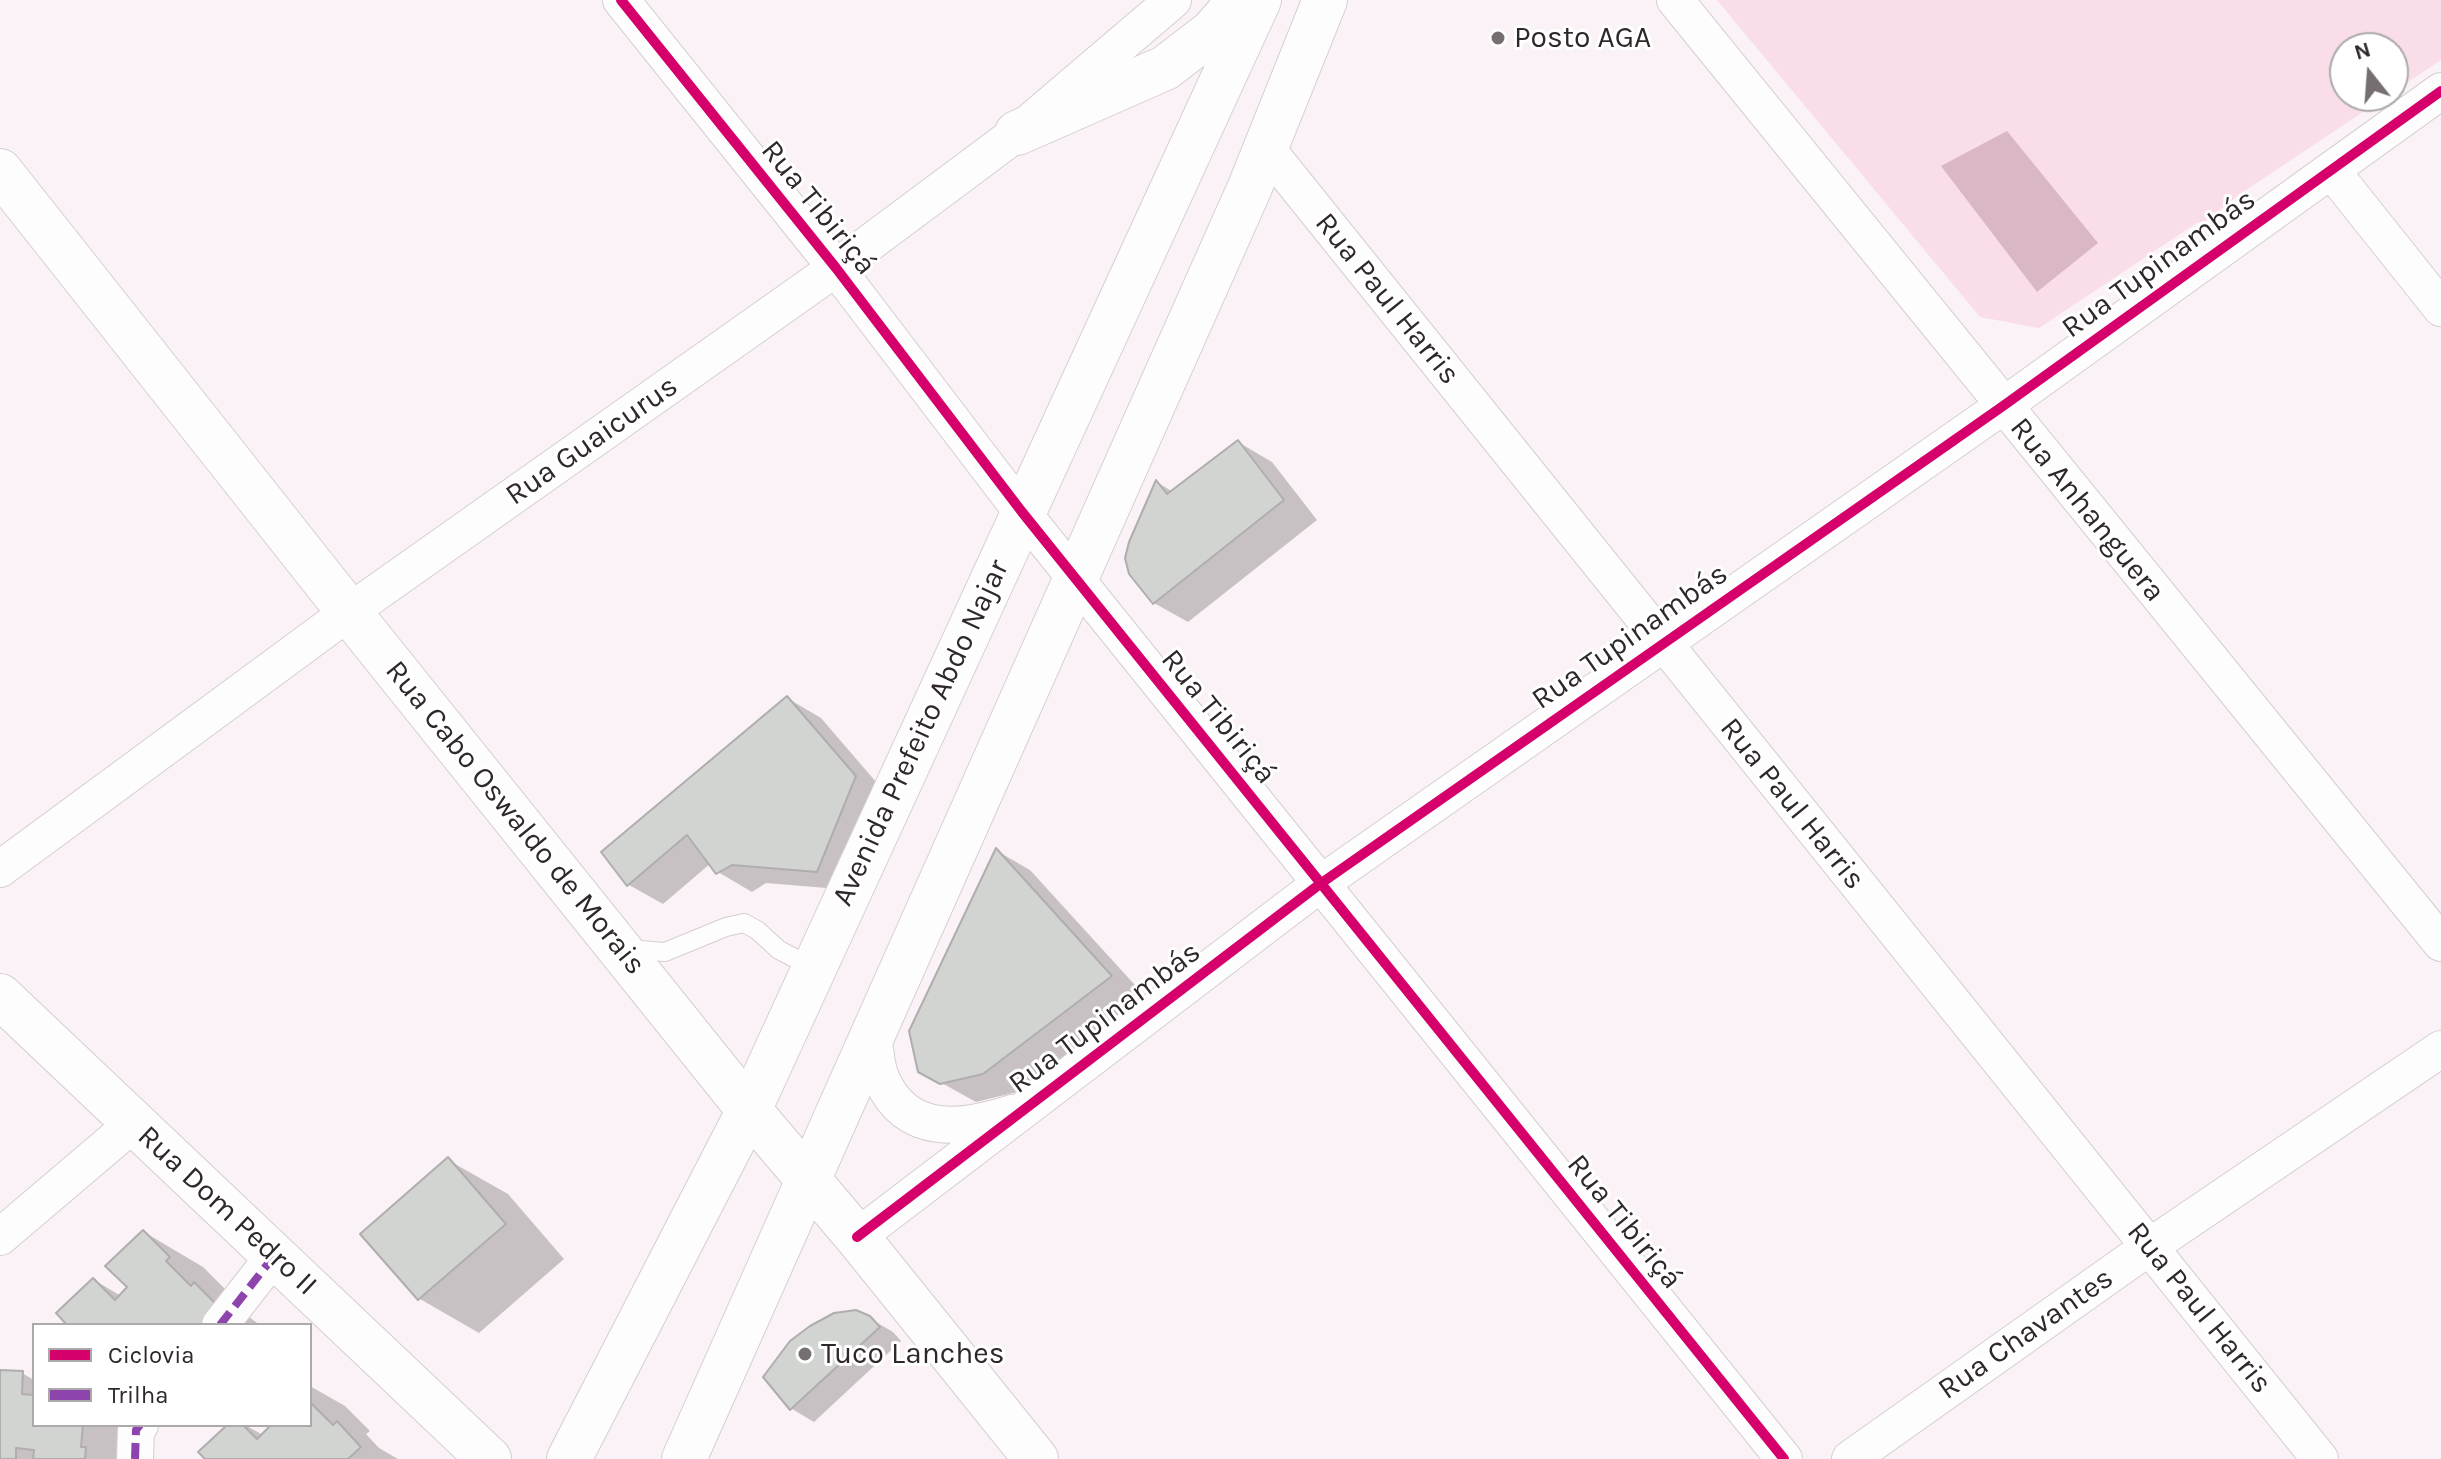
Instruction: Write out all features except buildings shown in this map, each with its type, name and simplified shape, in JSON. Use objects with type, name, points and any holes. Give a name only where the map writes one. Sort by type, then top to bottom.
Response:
[{"type":"main road","points":[[1017,133],[1165,68],[1212,32],[1240,0]]},
{"type":"main road","name":"Avenida Prefeito Abdo Najar","points":[[569,1459],[749,1110],[1259,0]]},
{"type":"main road","points":[[684,1459],[1266,148],[1325,0]]},
{"type":"main road","name":"Rua Cabo Oswaldo de Morais","points":[[0,171],[749,1110],[857,1237],[1036,1459]]},
{"type":"main road","name":"Rua Dom Pedro II","points":[[0,996],[489,1459]]},
{"type":"street","name":"Rua Tibiriçá","points":[[621,0],[836,268],[1022,512],[1784,1459]]},
{"type":"street","name":"Rua Anhanguera","points":[[1675,0],[2441,943]]},
{"type":"street","name":"Rua Guaicurus","points":[[0,869],[349,612],[836,268],[1017,133],[1158,5]]},
{"type":"street","name":"Rua Tupinambás","points":[[857,1237],[1320,884],[2003,406],[2441,91]]},
{"type":"street","name":"Rua Paul Harris","points":[[1266,148],[2320,1459]]},
{"type":"street","points":[[2331,170],[2441,308]]},
{"type":"street","name":"Rua Tupinambás","points":[[873,1037],[882,1080],[905,1114],[941,1127],[987,1121],[1025,1109]]},
{"type":"street","name":"Rua Chavantes","points":[[1850,1459],[2149,1247],[2441,1049]]},
{"type":"street","points":[[0,1237],[134,1123]]},
{"type":"street","points":[[222,1323],[274,1256]]},
{"type":"lane","points":[[620,949],[665,952],[726,927],[744,923],[779,950],[814,968]]},
{"type":"shaded area","points":[[1717,0],[2441,0],[2441,60],[2409,81],[2409,32],[2329,32],[2329,112],[2363,112],[2240,194],[2201,225],[2198,222],[2039,328],[1980,317]]},
{"type":"shaded area","points":[[2007,131],[2098,243],[2037,292],[1941,166]]},
{"type":"marked path","points":[[222,1323],[274,1256]]},
{"type":"marked path","points":[[135,1459],[138,1427]]},
{"type":"cycle path","points":[[621,0],[836,268],[1022,512],[1784,1459]]},
{"type":"cycle path","points":[[857,1237],[1320,884],[2003,406],[2441,91]]},
{"type":"place","name":"Posto AGA","points":[[1498,38]]},
{"type":"place","name":"Tuco Lanches","points":[[805,1354]]}]
